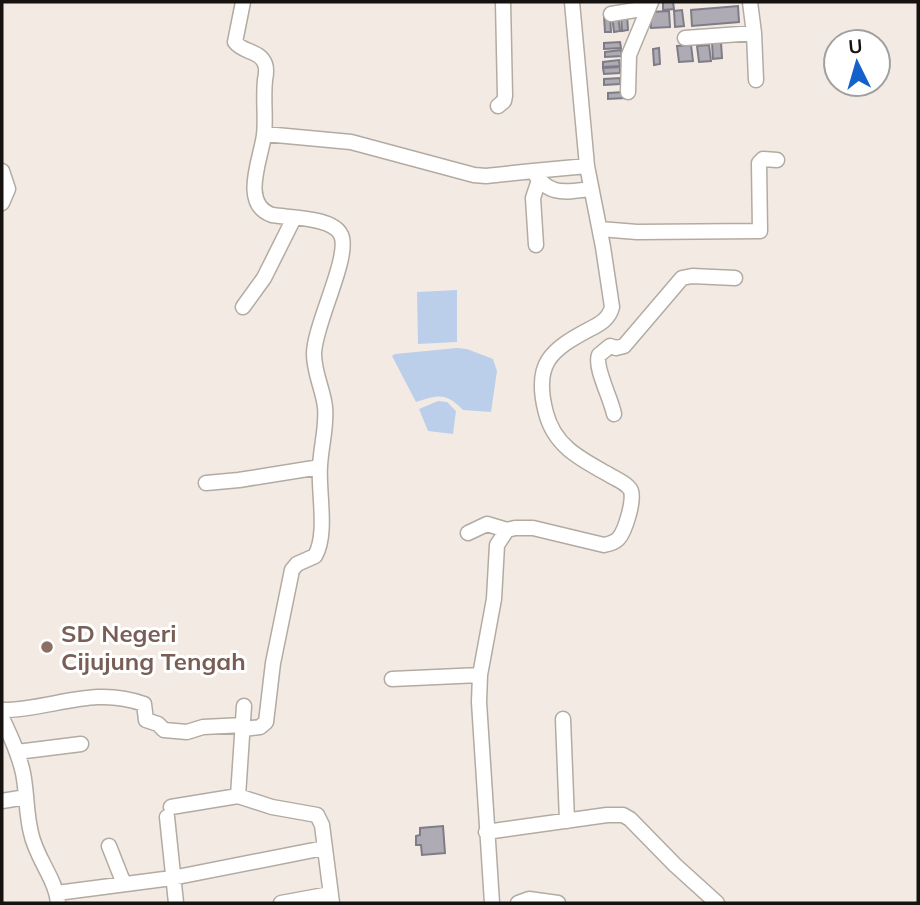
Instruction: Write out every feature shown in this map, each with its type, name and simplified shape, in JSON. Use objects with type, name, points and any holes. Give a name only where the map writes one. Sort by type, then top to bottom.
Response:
[{"type":"street","points":[[2,710],[105,696],[144,704],[146,720],[158,724],[164,730],[187,732],[202,727],[260,727],[266,722],[273,663],[292,570],[297,564],[315,556],[320,544],[320,467],[325,409],[314,355],[315,340],[341,262],[343,242],[334,226],[264,212],[256,200],[256,175],[265,134],[263,97],[266,65],[257,54],[239,48],[235,42],[243,2]]},
{"type":"street","points":[[498,106],[505,96],[503,2]]},
{"type":"street","points":[[468,533],[487,524],[507,530],[524,527],[604,545],[618,540],[632,500],[630,488],[569,451],[552,432],[545,409],[542,382],[546,361],[559,349],[607,318],[612,307],[587,166],[572,2]]},
{"type":"street","points":[[750,2],[756,80]]},
{"type":"street","points":[[611,14],[649,5]]},
{"type":"street","points":[[628,92],[629,55],[649,5]]},
{"type":"street","points":[[685,38],[754,33]]},
{"type":"street","points":[[265,134],[351,142],[474,175],[536,176],[587,166]]},
{"type":"street","points":[[600,229],[637,232],[760,231],[759,163],[761,159],[777,160]]},
{"type":"street","points":[[2,171],[8,190],[2,203]]},
{"type":"street","points":[[536,176],[554,191],[591,189]]},
{"type":"street","points":[[536,176],[533,198],[536,245]]},
{"type":"street","points":[[243,307],[264,278],[294,218]]},
{"type":"street","points":[[596,326],[611,346],[624,346],[682,278],[735,278]]},
{"type":"street","points":[[611,346],[598,355],[597,360],[614,414]]},
{"type":"street","points":[[206,483],[320,467]]},
{"type":"street","points":[[492,903],[479,730],[480,675],[494,598],[497,545],[507,530]]},
{"type":"street","points":[[392,679],[480,675]]},
{"type":"street","points":[[238,796],[244,706]]},
{"type":"street","points":[[2,718],[17,752],[23,774],[31,833],[37,853],[58,898],[324,848]]},
{"type":"street","points":[[563,719],[567,821]]},
{"type":"street","points":[[17,752],[81,744]]},
{"type":"street","points":[[176,903],[169,812],[238,796],[272,807],[317,816],[322,825],[331,898],[281,903]]},
{"type":"street","points":[[2,801],[26,797]]},
{"type":"street","points":[[486,832],[623,815],[717,903]]},
{"type":"street","points":[[109,846],[124,884]]},
{"type":"street","points":[[518,903],[529,899],[558,903]]},
{"type":"water","points":[[457,290],[457,342],[418,344],[417,292]]},
{"type":"water","points":[[457,348],[493,359],[497,371],[491,412],[463,410],[451,400],[441,397],[416,402],[392,356]]},
{"type":"water","points":[[438,401],[447,402],[456,411],[453,434],[428,431],[419,409]]},
{"type":"building","points":[[663,2],[673,2],[674,9],[663,10]]},
{"type":"building","points":[[738,6],[739,22],[692,26],[691,10]]},
{"type":"building","points":[[682,10],[684,26],[675,27],[674,11]]},
{"type":"building","points":[[669,11],[670,27],[651,28],[650,12]]},
{"type":"building","points":[[627,14],[628,30],[622,31],[621,15]]},
{"type":"building","points":[[610,15],[611,32],[605,32],[604,16]]},
{"type":"building","points":[[618,15],[620,31],[614,32],[612,16]]},
{"type":"building","points":[[620,42],[621,48],[604,49],[604,43]]},
{"type":"building","points":[[721,42],[722,58],[713,59],[712,43]]},
{"type":"building","points":[[691,45],[693,61],[679,62],[677,46]]},
{"type":"building","points":[[709,45],[711,61],[699,62],[697,46]]},
{"type":"building","points":[[659,48],[660,64],[654,65],[653,49]]},
{"type":"building","points":[[621,50],[622,56],[605,57],[605,52]]},
{"type":"building","points":[[619,60],[620,66],[603,67],[603,62]]},
{"type":"building","points":[[620,67],[620,73],[604,74],[603,68]]},
{"type":"building","points":[[620,78],[620,84],[604,85],[604,79]]},
{"type":"building","points":[[624,92],[625,98],[608,99],[608,93]]},
{"type":"building","points":[[443,826],[445,853],[422,855],[421,845],[416,845],[420,828]]},
{"type":"place","name":"SD Negeri Cijujung Tengah","points":[[47,647]]}]
